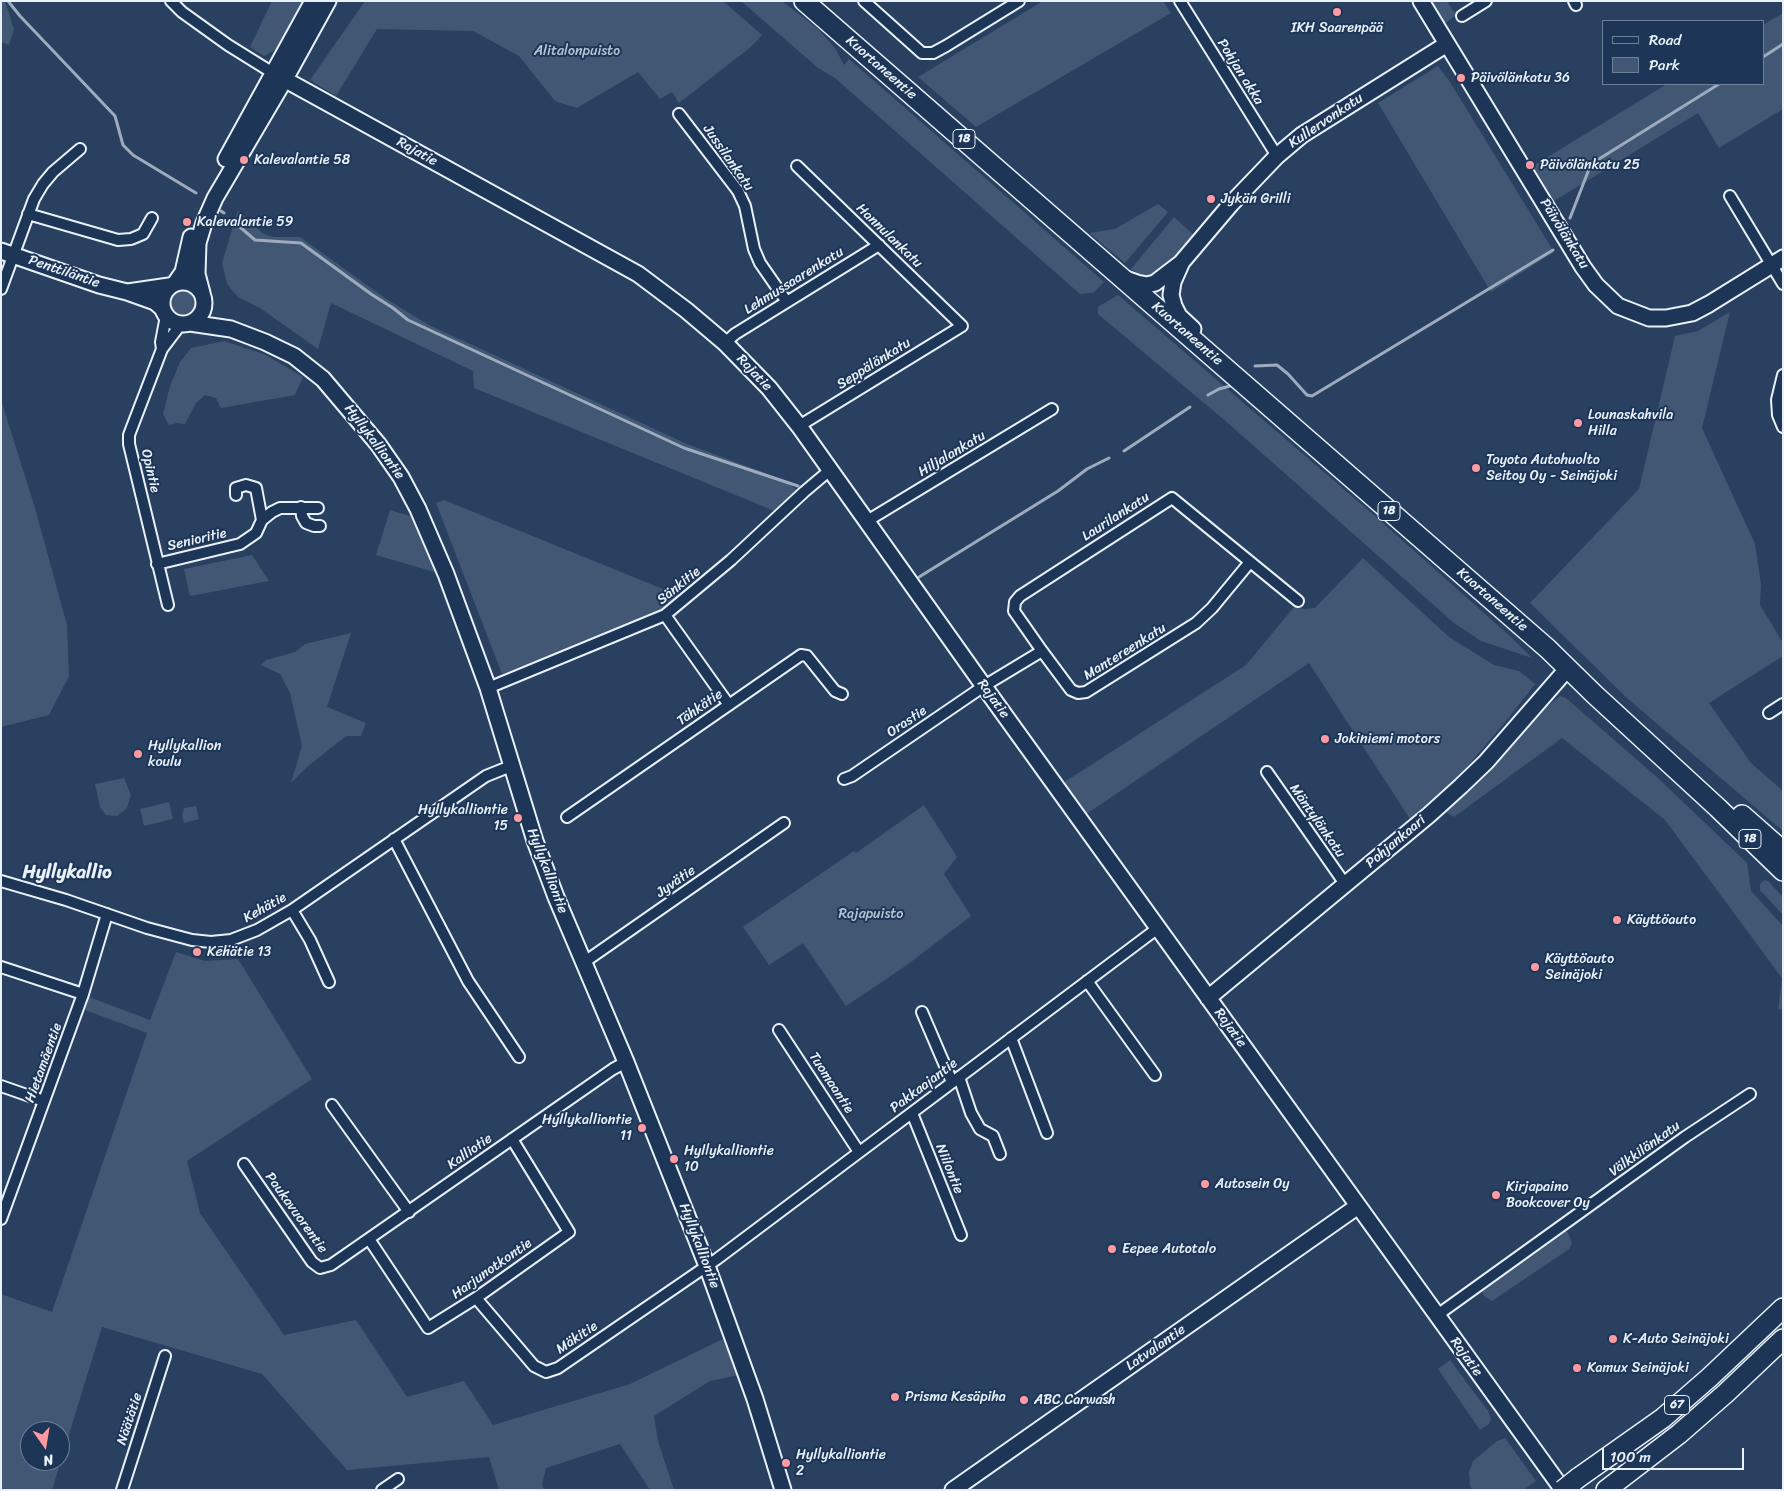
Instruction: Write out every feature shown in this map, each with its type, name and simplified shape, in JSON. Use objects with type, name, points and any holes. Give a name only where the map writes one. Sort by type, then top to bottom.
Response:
[{"type":"highway","name":"Kuortaneentie","points":[[804,1],[1540,642],[1783,871]]},
{"type":"highway","name":"Kuortaneentie","points":[[1568,668],[1599,688],[1783,851]]},
{"type":"highway","points":[[1768,1323],[1783,1302]]},
{"type":"highway","name":"67","points":[[1563,1490],[1663,1418],[1783,1308]]},
{"type":"highway","name":"67","points":[[1606,1490],[1679,1434],[1783,1339]]},
{"type":"street","points":[[171,1],[182,12],[228,45],[279,76]]},
{"type":"street","points":[[164,312],[173,321],[186,323],[198,318],[203,310],[203,298],[197,267],[198,243],[204,223],[215,198],[279,76],[314,1]]},
{"type":"street","points":[[162,349],[164,312],[162,300],[164,292],[183,272],[194,224],[228,154],[328,1]]},
{"type":"street","points":[[864,1],[922,53],[933,53],[1019,1]]},
{"type":"street","name":"Pohjan akka","points":[[1180,1],[1277,156]]},
{"type":"street","name":"Päivölänkatu","points":[[1421,1],[1596,285],[1618,306],[1649,318],[1692,313],[1777,262]]},
{"type":"street","points":[[1462,16],[1486,1]]},
{"type":"street","name":"Kullervonkatu","points":[[1123,278],[1137,283],[1155,283],[1181,263],[1231,204],[1277,156],[1310,130],[1447,44]]},
{"type":"street","name":"Rajatie","points":[[279,76],[638,274],[686,310],[725,343],[769,388],[799,426],[1436,1316],[1563,1490]]},
{"type":"street","name":"Jussilankatu","points":[[679,114],[738,192],[745,206],[754,249],[760,263],[786,302]]},
{"type":"street","points":[[1,289],[7,253],[34,199],[53,172],[80,149]]},
{"type":"street","name":"Hannulankatu","points":[[797,166],[962,326]]},
{"type":"street","points":[[1730,196],[1777,262],[1783,284]]},
{"type":"street","points":[[28,214],[118,240],[131,239],[143,234],[152,218]]},
{"type":"street","name":"Lehmussaarenkatu","points":[[725,343],[734,334],[879,245]]},
{"type":"street","name":"Penttiläntie","points":[[7,253],[154,302],[164,312]]},
{"type":"street","name":"Kullervonkatu","points":[[1181,263],[1173,282],[1171,295],[1174,306],[1179,316],[1202,338],[1210,354]]},
{"type":"street","points":[[172,284],[184,281],[191,283],[198,287],[203,298]]},
{"type":"street","name":"Penttiläntie","points":[[127,292],[172,284]]},
{"type":"street","name":"Hyllykalliontie","points":[[203,298],[208,308],[231,329]]},
{"type":"street","name":"Hyllykalliontie","points":[[186,323],[231,329],[265,342],[294,356],[323,379],[378,444],[401,477],[418,509],[446,574],[488,688],[535,841],[707,1266],[752,1390],[783,1486]]},
{"type":"street","name":"Opintie","points":[[168,605],[129,444],[129,435],[162,349],[186,323]]},
{"type":"street","name":"Seppälänkatu","points":[[799,426],[962,326]]},
{"type":"street","points":[[1783,375],[1777,400],[1778,415],[1783,427]]},
{"type":"street","name":"Hiljalankatu","points":[[867,521],[1052,409]]},
{"type":"street","name":"Sänkitie","points":[[488,688],[665,615],[731,560],[830,470]]},
{"type":"street","points":[[236,495],[236,488],[246,485],[256,488],[262,520],[280,508],[318,508]]},
{"type":"street","name":"Laurilankatu","points":[[1042,651],[1014,611],[1015,602],[1020,596],[1172,498],[1298,601]]},
{"type":"street","points":[[301,507],[302,516],[306,523],[320,526]]},
{"type":"street","name":"Senioritie","points":[[157,564],[240,544],[256,533],[262,520]]},
{"type":"street","name":"Mantereenkatu","points":[[1042,651],[1071,690],[1078,693],[1086,692],[1196,623],[1212,608],[1250,562]]},
{"type":"street","points":[[665,615],[729,705]]},
{"type":"street","points":[[984,686],[1042,651]]},
{"type":"street","name":"Tähkätie","points":[[567,817],[801,655],[806,656],[835,691],[842,694]]},
{"type":"street","name":"Pohjankaari","points":[[1208,998],[1429,815],[1480,768],[1568,668]]},
{"type":"street","name":"Orastie","points":[[844,779],[852,776],[984,686]]},
{"type":"street","points":[[1769,713],[1783,704]]},
{"type":"street","name":"Kehätie","points":[[1,881],[147,928],[192,940],[211,942],[231,940],[244,936],[292,910],[486,776],[511,766]]},
{"type":"street","name":"Mäntylänkatu","points":[[1267,772],[1345,884]]},
{"type":"street","name":"Jyvätie","points":[[583,963],[784,823]]},
{"type":"street","points":[[394,839],[468,981],[519,1057]]},
{"type":"street","points":[[292,910],[310,940],[329,982]]},
{"type":"street","name":"Hietamäentie","points":[[1,1219],[4,1204],[83,994],[107,914]]},
{"type":"street","name":"Pakkaajantie","points":[[707,1266],[1158,928]]},
{"type":"street","points":[[1,967],[83,994]]},
{"type":"street","points":[[1087,981],[1155,1076]]},
{"type":"street","points":[[922,1012],[971,1113],[980,1129],[993,1136],[1000,1154]]},
{"type":"street","name":"Tuomaantie","points":[[779,1030],[859,1152]]},
{"type":"street","points":[[1011,1038],[1047,1133]]},
{"type":"street","name":"Kalliotie","points":[[331,1265],[613,1069],[626,1062]]},
{"type":"street","points":[[1,1086],[44,1101]]},
{"type":"street","name":"Välkkilänkatu","points":[[1436,1316],[1685,1137],[1750,1094]]},
{"type":"street","points":[[332,1105],[409,1212]]},
{"type":"street","name":"Niilontie","points":[[912,1113],[961,1236]]},
{"type":"street","name":"Harjunotkontie","points":[[369,1239],[428,1328],[476,1298],[569,1232],[512,1139]]},
{"type":"street","name":"Paukavuorentie","points":[[244,1164],[312,1262],[320,1268],[331,1265]]},
{"type":"street","name":"Latvalantie","points":[[953,1490],[1358,1206]]},
{"type":"street","name":"Mäkitie","points":[[476,1298],[534,1366],[546,1372],[558,1368],[707,1266]]},
{"type":"street","name":"Näätätie","points":[[122,1490],[165,1356]]},
{"type":"street","points":[[382,1490],[398,1479]]},
{"type":"green space","points":[[1,1],[5,1],[14,29],[9,45],[1,42]]},
{"type":"green space","points":[[272,1],[304,1],[277,49],[264,56],[250,47]]},
{"type":"green space","name":"Alitalonpuisto","points":[[365,1],[723,1],[762,35],[752,46],[679,103],[672,92],[660,99],[638,72],[577,108],[555,101],[519,56],[473,31],[377,29],[336,96],[310,80]]},
{"type":"green space","points":[[741,1],[782,1],[817,28],[835,48],[844,65],[849,59],[1104,282],[1093,293],[1080,294],[835,78],[818,68]]},
{"type":"green space","points":[[1043,1],[1163,1],[1171,13],[976,127],[918,77]]},
{"type":"green space","points":[[1430,1],[1447,1],[1453,11],[1456,12],[1456,15],[1444,24]]},
{"type":"green space","points":[[1783,13],[1783,109],[1719,148],[1698,113],[1554,201],[1533,166],[1665,85],[1764,85],[1764,24]]},
{"type":"green space","points":[[1438,66],[1450,82],[1554,252],[1491,292],[1378,103]]},
{"type":"green space","points":[[1158,204],[1168,212],[1125,263],[1089,233],[1115,229]]},
{"type":"green space","points":[[238,210],[262,233],[273,237],[300,237],[385,298],[427,324],[687,444],[784,480],[798,491],[777,512],[474,388],[473,371],[331,303],[318,349],[260,308],[238,297],[227,284],[222,263]]},
{"type":"green space","points":[[1174,217],[1196,237],[1151,276],[1140,275],[1131,269]]},
{"type":"green space","points":[[183,289],[192,293],[196,302],[192,311],[183,315],[174,311],[170,302],[174,293]]},
{"type":"green space","points":[[1118,295],[1375,516],[1532,658],[1481,641],[1454,623],[1229,424],[1098,314],[1098,307]]},
{"type":"green space","points":[[1730,312],[1702,428],[1755,544],[1761,584],[1760,605],[1783,643],[1783,656],[1709,703],[1751,763],[1783,791],[1783,831],[1628,699],[1530,603],[1639,489],[1675,336],[1698,331]]},
{"type":"green space","points":[[224,341],[266,355],[303,377],[295,395],[221,408],[216,398],[205,395],[196,403],[185,424],[169,425],[163,414],[170,386],[180,362],[191,348]]},
{"type":"green space","points":[[1,400],[35,508],[67,625],[69,676],[49,715],[1,727]]},
{"type":"green space","points":[[444,500],[680,596],[667,607],[627,627],[502,674],[436,503]]},
{"type":"green space","points":[[390,510],[414,517],[438,573],[376,555]]},
{"type":"green space","points":[[252,555],[269,581],[190,596],[184,569]]},
{"type":"green space","points":[[1363,558],[1449,637],[1494,665],[1519,671],[1535,684],[1466,768],[1410,819],[1309,663],[1085,815],[1063,783],[1246,665],[1294,607],[1304,609],[1315,608]]},
{"type":"green space","points":[[351,633],[327,707],[366,723],[361,736],[346,736],[307,767],[291,783],[302,746],[290,693],[280,674],[261,665],[266,660],[295,652],[305,644]]},
{"type":"green space","points":[[1560,696],[1566,698],[1659,779],[1747,863],[1751,891],[1783,926],[1783,1010],[1778,1009],[1782,978],[1665,820],[1562,738],[1454,817],[1444,811],[1490,768],[1544,709]]},
{"type":"green space","points":[[124,778],[131,795],[127,808],[117,816],[106,815],[100,807],[95,784]]},
{"type":"green space","points":[[169,802],[173,819],[144,826],[140,809]]},
{"type":"green space","name":"Rajapuisto","points":[[924,805],[957,857],[944,874],[971,916],[907,965],[846,1006],[803,943],[769,965],[743,927],[854,851],[856,853]]},
{"type":"green space","points":[[196,806],[199,819],[184,823],[182,816],[184,808]]},
{"type":"green space","points":[[1764,880],[1768,881],[1783,897],[1783,915],[1760,890],[1760,884]]},
{"type":"green space","points":[[176,952],[205,961],[238,959],[312,1079],[187,1161],[200,1213],[284,1335],[356,1320],[407,1397],[464,1381],[493,1425],[630,1384],[727,1337],[739,1375],[710,1381],[654,1416],[658,1441],[674,1490],[650,1490],[620,1444],[546,1468],[542,1485],[544,1490],[499,1490],[489,1457],[347,1470],[262,1374],[102,1327],[70,1431],[70,1421],[20,1421],[20,1471],[58,1471],[52,1490],[1,1490],[1,1294],[52,1312],[147,1033],[85,1010],[89,997],[150,1020]]},
{"type":"green space","points":[[1567,1231],[1572,1243],[1569,1249],[1492,1301],[1484,1296],[1482,1291]]},
{"type":"green space","points":[[1450,1360],[1488,1411],[1491,1419],[1489,1424],[1480,1430],[1438,1369]]},
{"type":"green space","points":[[1505,1438],[1536,1481],[1523,1490],[1472,1490],[1469,1472],[1473,1461],[1497,1441]]},
{"type":"waterway","points":[[8,1],[115,116],[123,145],[133,155],[196,193]]},
{"type":"waterway","points":[[1764,56],[1783,44]]},
{"type":"waterway","points":[[1570,218],[1591,164],[1717,85]]},
{"type":"waterway","points":[[233,221],[255,240],[301,243],[408,320],[684,448],[798,486]]},
{"type":"waterway","points":[[1255,366],[1277,365],[1307,395],[1312,396],[1553,250]]},
{"type":"waterway","points":[[1208,395],[1230,386]]},
{"type":"waterway","points":[[1124,451],[1190,407]]},
{"type":"waterway","points":[[919,577],[1058,491],[1087,469],[1109,458]]},
{"type":"place","name":"IKH Saarenpää","points":[[1337,12]]},
{"type":"place","name":"Päivölänkatu 36","points":[[1461,78]]},
{"type":"place","name":"Kalevalantie 58","points":[[244,160]]},
{"type":"place","name":"Päivölänkatu 25","points":[[1530,165]]},
{"type":"place","name":"Jykän Grilli","points":[[1211,199]]},
{"type":"place","name":"Kalevalantie 59","points":[[187,222]]},
{"type":"place","name":"Lounaskahvila Hilla","points":[[1578,423]]},
{"type":"place","name":"Toyota Autohuolto Seitoy Oy - Seinäjoki","points":[[1476,468]]},
{"type":"place","name":"Jokiniemi motors","points":[[1325,739]]},
{"type":"place","name":"Hyllykallion koulu","points":[[138,754]]},
{"type":"place","name":"Hyllykalliontie 15","points":[[518,818]]},
{"type":"place","name":"Käyttöauto","points":[[1617,920]]},
{"type":"place","name":"Kehätie 13","points":[[197,952]]},
{"type":"place","name":"Käyttöauto Seinäjoki","points":[[1535,967]]},
{"type":"place","name":"Hyllykalliontie 11","points":[[642,1128]]},
{"type":"place","name":"Hyllykalliontie 10","points":[[674,1159]]},
{"type":"place","name":"Autosein Oy","points":[[1205,1184]]},
{"type":"place","name":"Kirjapaino Bookcover Oy","points":[[1496,1195]]},
{"type":"place","name":"Eepee Autotalo","points":[[1112,1249]]},
{"type":"place","name":"K-Auto Seinäjoki","points":[[1613,1339]]},
{"type":"place","name":"Kamux Seinäjoki","points":[[1577,1368]]},
{"type":"place","name":"Prisma Kesäpiha","points":[[895,1397]]},
{"type":"place","name":"ABC Carwash","points":[[1024,1400]]},
{"type":"place","name":"Hyllykalliontie 2","points":[[786,1463]]},
{"type":"district","name":"Hyllykallio","points":[[67,873]]}]
